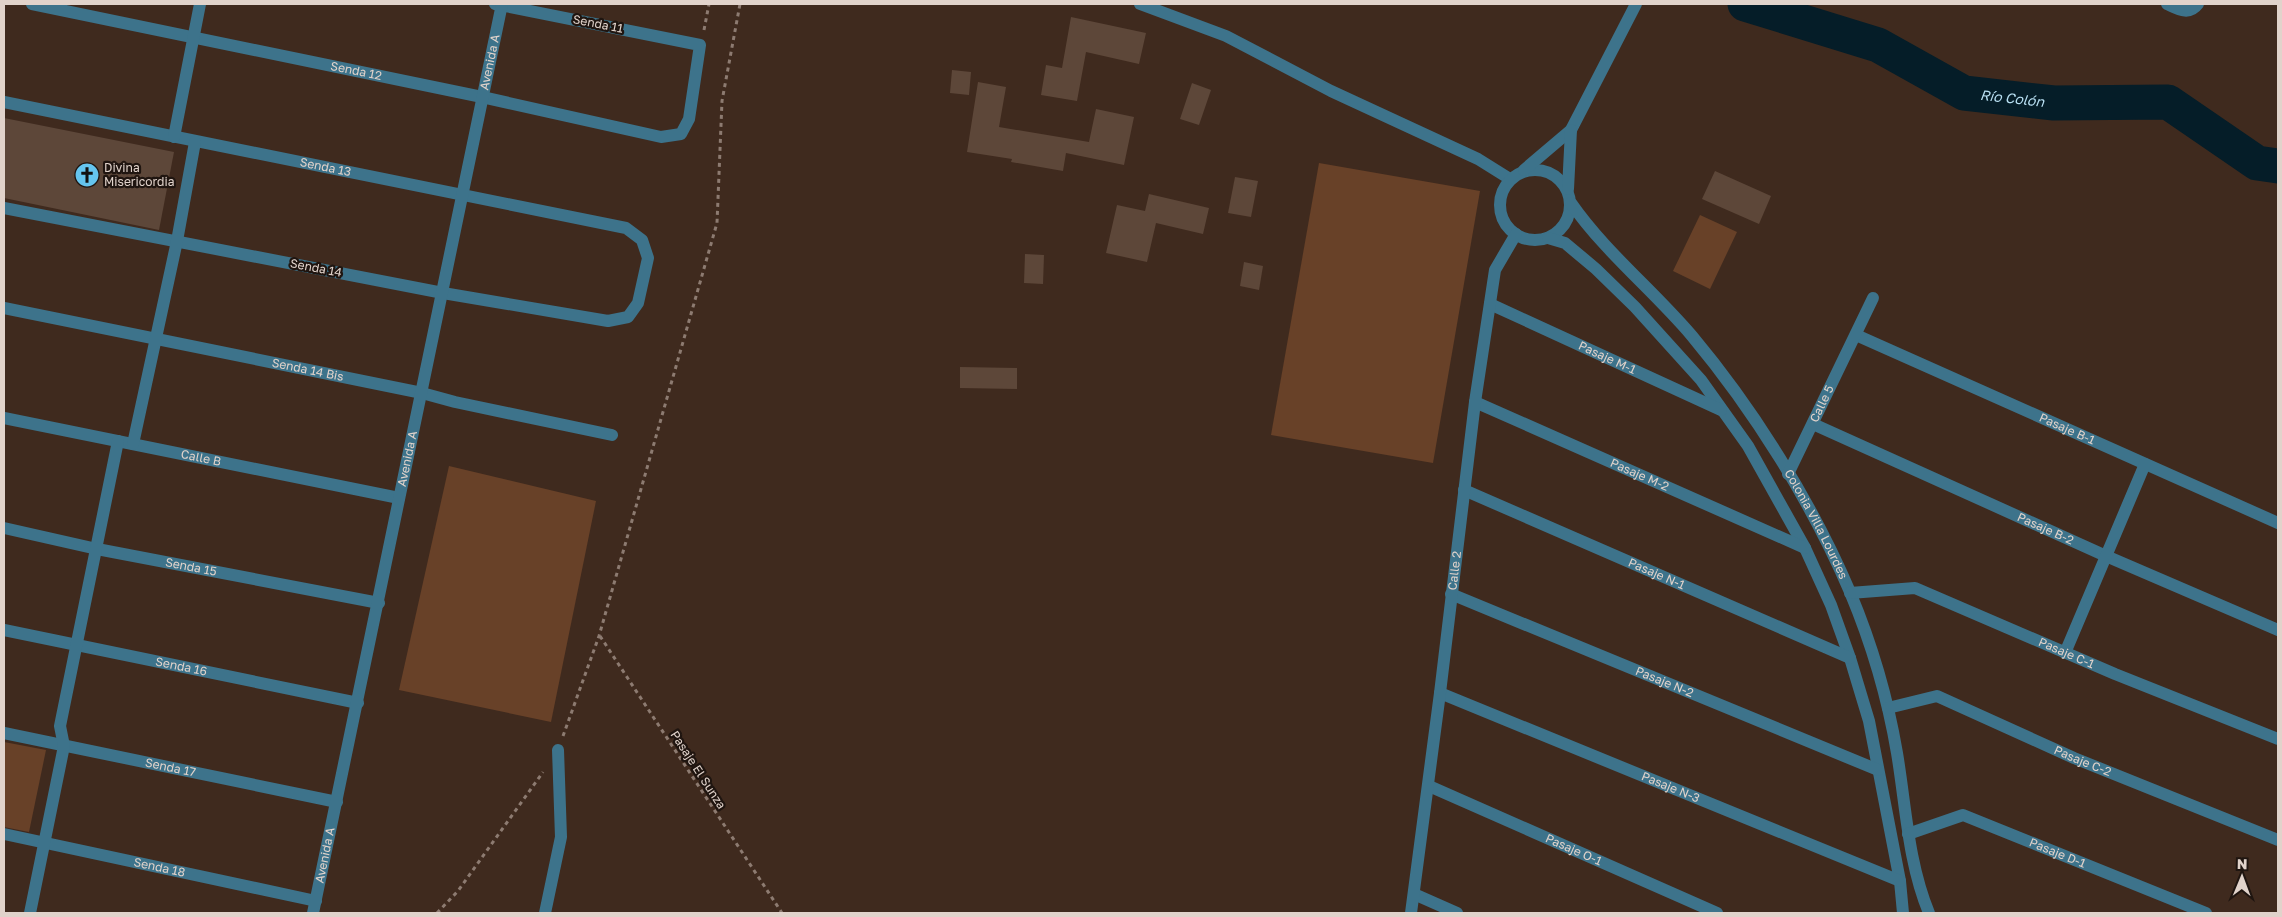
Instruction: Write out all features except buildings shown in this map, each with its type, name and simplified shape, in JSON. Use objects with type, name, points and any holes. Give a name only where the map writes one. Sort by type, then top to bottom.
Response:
[{"type":"street","name":"Senda 12","points":[[32,4],[482,97],[660,137],[681,134],[689,119],[700,45]]},
{"type":"street","points":[[174,137],[200,4]]},
{"type":"street","name":"Senda 11","points":[[500,4],[700,45]]},
{"type":"street","name":"Avenida A","points":[[314,907],[379,603],[399,498],[463,195],[500,4]]},
{"type":"street","points":[[1140,4],[1226,36],[1331,91],[1478,159],[1510,179]]},
{"type":"street","points":[[1571,130],[1568,189],[1571,203],[1570,214],[1565,224],[1558,232],[1548,238],[1537,240],[1516,234],[1507,226],[1501,214],[1500,202],[1503,190],[1510,179],[1522,172],[1571,130],[1636,4]]},
{"type":"street","points":[[2167,4],[2182,12],[2190,11],[2198,4]]},
{"type":"street","name":"Senda 13","points":[[4,102],[626,228],[642,240],[648,258],[638,303],[628,317]]},
{"type":"street","points":[[132,444],[154,338],[177,242],[195,142]]},
{"type":"street","points":[[1522,172],[1535,169],[1548,171],[1560,178],[1568,189]]},
{"type":"street","name":"Colonia Villa Lourdes","points":[[1571,203],[1589,229],[1692,337],[1765,433],[1808,507],[1850,593],[1888,708],[1897,752],[1908,834],[1916,872],[1929,913]]},
{"type":"street","name":"Senda 14","points":[[4,208],[442,293],[608,321],[628,317]]},
{"type":"street","name":"Calle 2","points":[[1411,913],[1429,786],[1475,402],[1495,270],[1516,234]]},
{"type":"street","name":"Colonia Villa Lourdes","points":[[1548,238],[1565,243],[1596,269],[1679,354],[1748,446],[1805,548],[1831,604],[1869,721],[1900,881],[1903,913]]},
{"type":"street","name":"Calle 5","points":[[1788,474],[1873,298]]},
{"type":"street","name":"Pasaje M-1","points":[[1490,304],[1723,411]]},
{"type":"street","name":"Senda 14 Bis","points":[[4,308],[422,393],[455,402],[612,435]]},
{"type":"street","name":"Pasaje B-1","points":[[1856,335],[2278,523]]},
{"type":"street","name":"Pasaje M-2","points":[[1475,402],[1805,548]]},
{"type":"street","name":"Calle B","points":[[4,418],[399,498]]},
{"type":"street","name":"Pasaje B-2","points":[[1813,424],[2106,556],[2278,630]]},
{"type":"street","points":[[30,913],[46,843],[64,746],[60,726],[76,644],[98,549],[118,441]]},
{"type":"street","points":[[2065,653],[2145,464]]},
{"type":"street","name":"Pasaje N-1","points":[[1464,490],[1850,658]]},
{"type":"street","name":"Senda 15","points":[[4,528],[98,549],[379,603]]},
{"type":"street","name":"Pasaje C-1","points":[[1850,593],[1915,588],[2065,653],[2278,739]]},
{"type":"street","name":"Pasaje N-2","points":[[1451,594],[1878,770]]},
{"type":"street","name":"Senda 16","points":[[4,630],[358,704]]},
{"type":"street","name":"Pasaje N-3","points":[[1440,693],[1900,881]]},
{"type":"street","name":"Pasaje C-2","points":[[1888,708],[1937,696],[2074,758],[2278,840]]},
{"type":"street","name":"Senda 17","points":[[4,733],[337,802]]},
{"type":"street","points":[[545,913],[561,837],[558,750]]},
{"type":"street","name":"Pasaje O-1","points":[[1429,786],[1717,913]]},
{"type":"street","name":"Pasaje D-1","points":[[1908,834],[1963,815],[2206,913]]},
{"type":"street","name":"Senda 18","points":[[4,834],[314,907]]},
{"type":"street","points":[[1414,894],[1457,913]]},
{"type":"path","points":[[700,45],[709,4]]},
{"type":"path","points":[[437,913],[458,891],[558,750],[599,636],[717,223],[722,101],[740,4]]},
{"type":"path","name":"Pasaje El Sunza","points":[[599,636],[782,913]]},
{"type":"shaded area","points":[[1319,163],[1480,191],[1433,463],[1271,435]]},
{"type":"shaded area","points":[[1700,215],[1737,232],[1710,289],[1673,271]]},
{"type":"shaded area","points":[[449,466],[596,501],[551,722],[399,690]]},
{"type":"shaded area","points":[[4,742],[46,750],[29,832],[4,827]]},
{"type":"waterway","name":"Río Colón","points":[[1745,4],[1878,45],[1964,93],[2054,103],[2168,102],[2257,163],[2278,166]]},
{"type":"place","name":"Divina Misericordia","points":[[87,175]]}]
